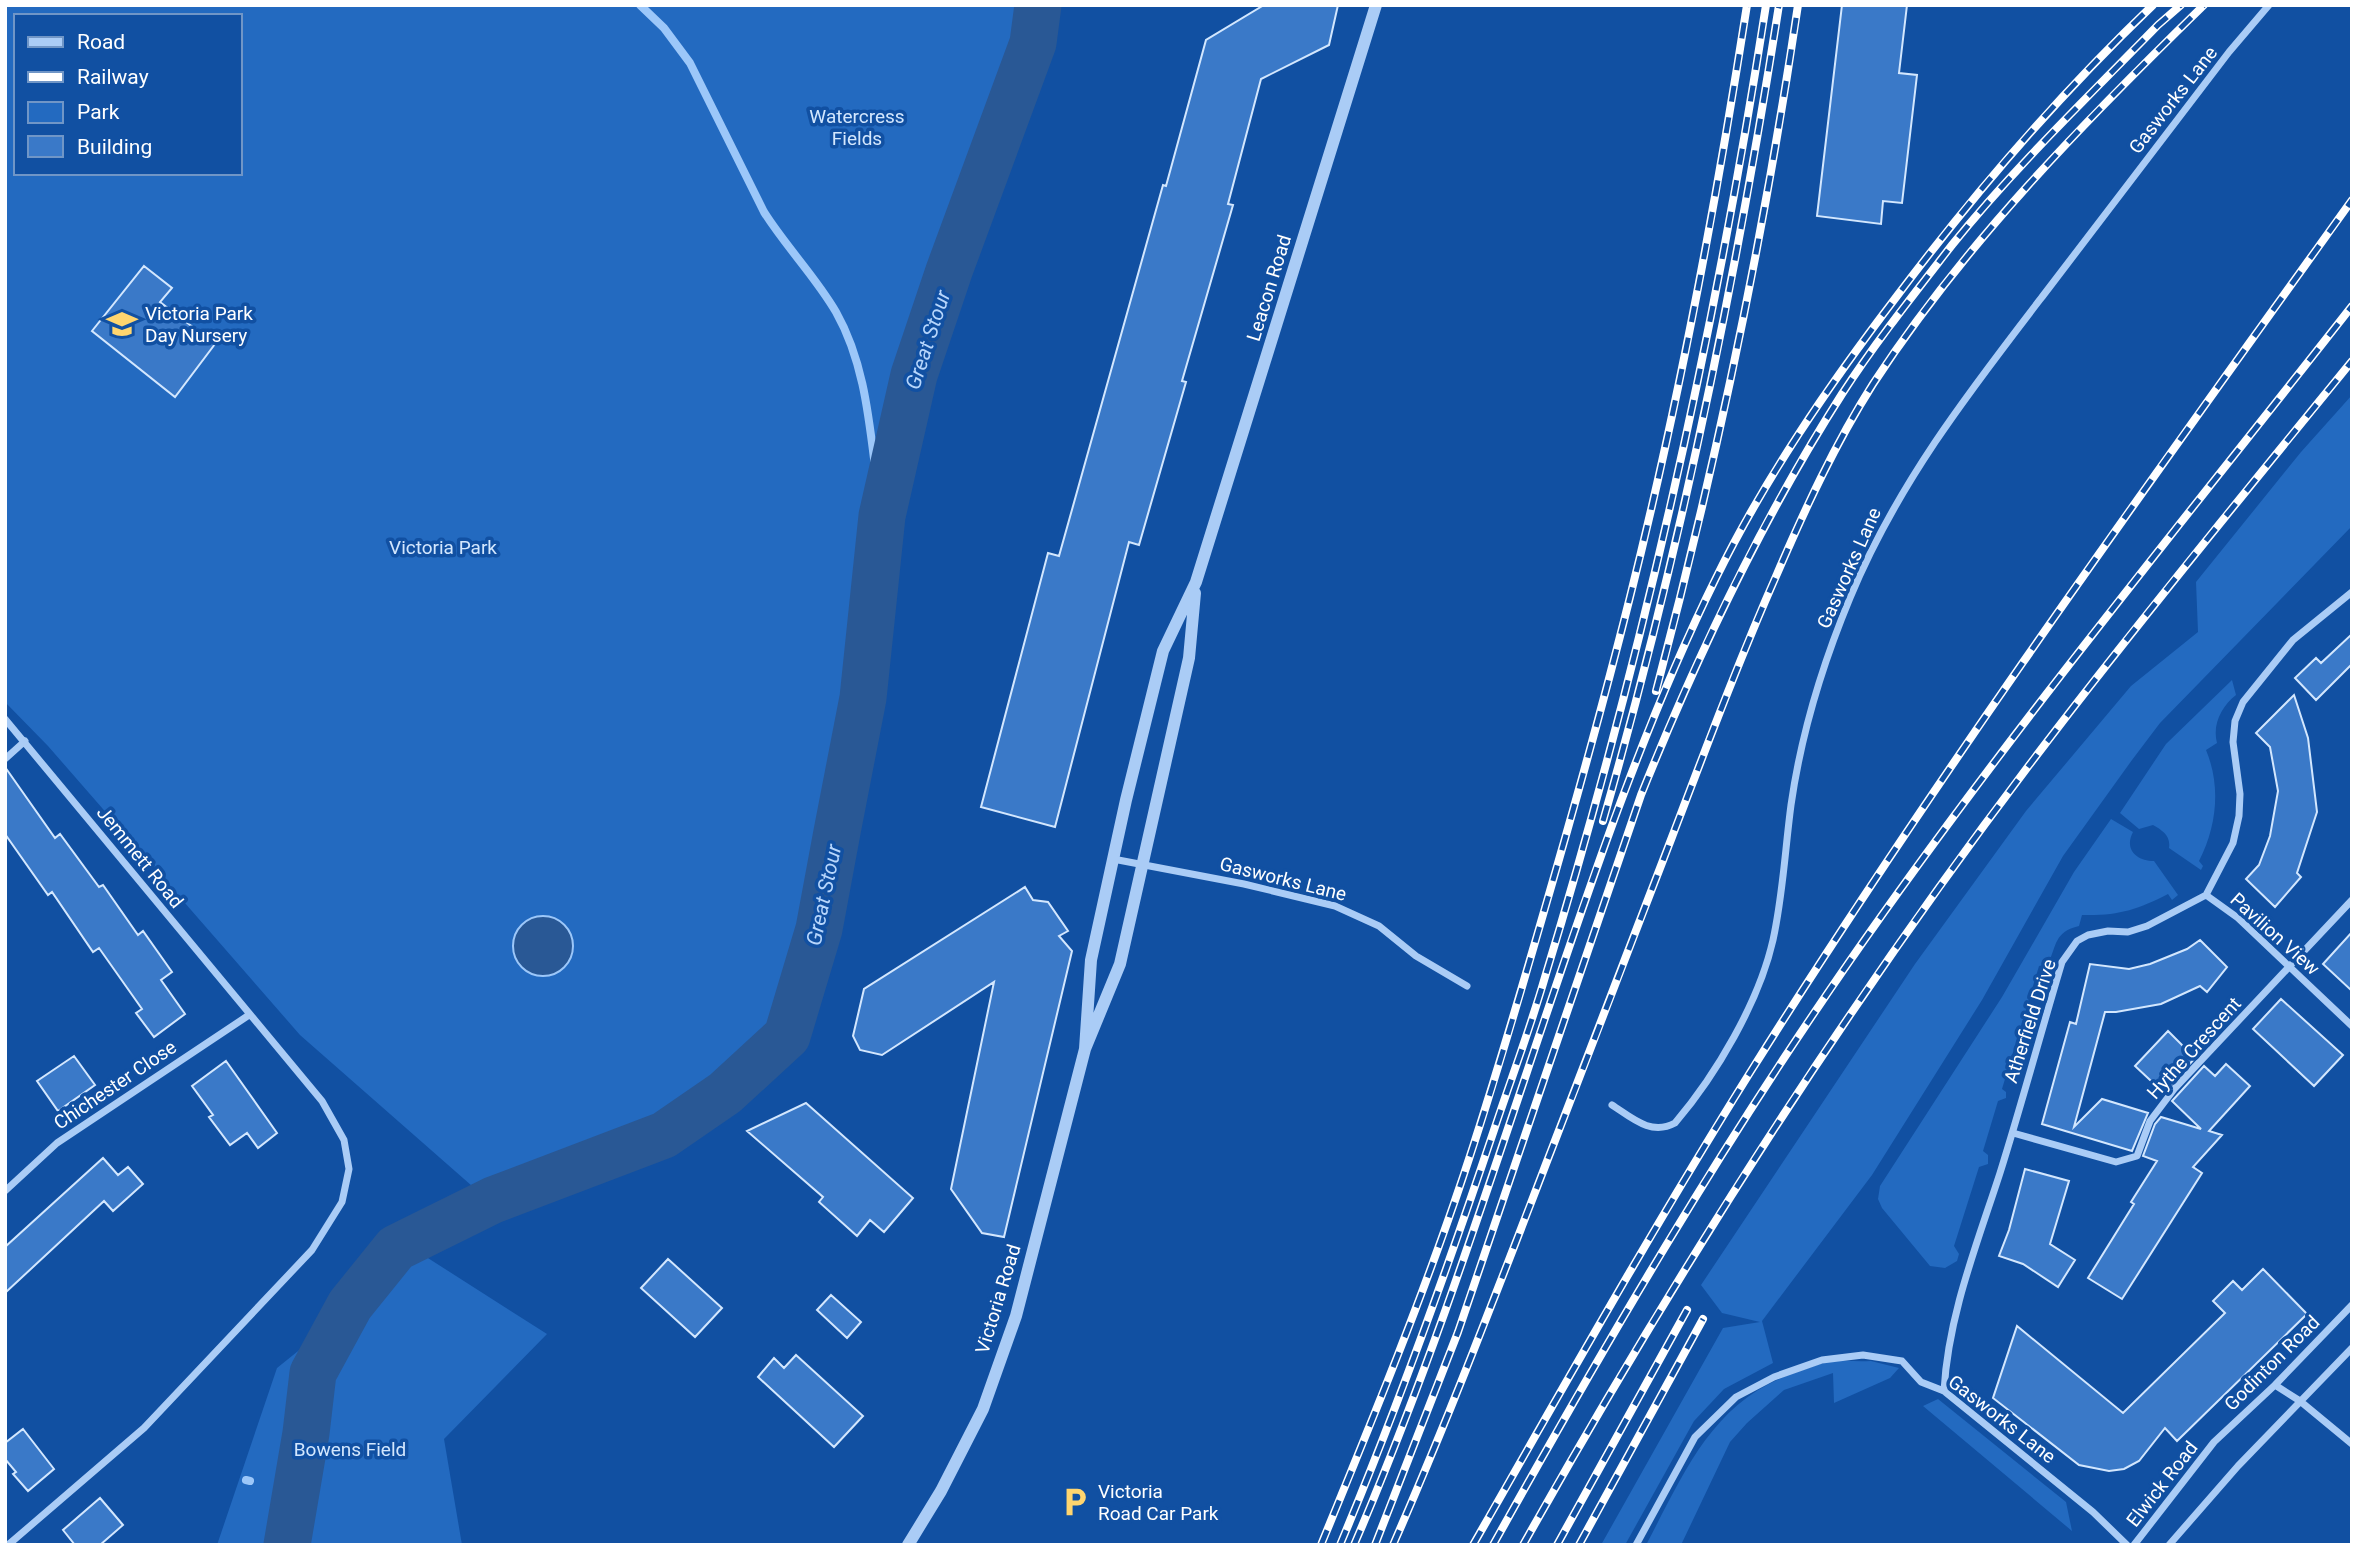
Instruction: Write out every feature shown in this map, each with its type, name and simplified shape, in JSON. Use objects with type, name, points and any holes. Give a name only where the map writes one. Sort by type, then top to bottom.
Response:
[{"type":"street","name":"Leacon Road","points":[[1113,859],[1163,650],[1196,582],[1376,5]]},
{"type":"street","name":"Gasworks Lane","points":[[1612,1105],[1651,1128],[1664,1129],[1675,1123],[1686,1111],[1738,1030],[1758,985],[1773,941],[1783,882],[1791,802],[1808,726],[1826,662],[1848,601],[1875,540],[1910,478],[1968,395],[2229,52],[2269,5]]},
{"type":"street","name":"Leacon Road","points":[[1142,864],[1189,658],[1196,582]]},
{"type":"street","points":[[2206,895],[2233,843],[2239,816],[2240,794],[2233,742],[2235,721],[2243,702],[2293,640],[2352,592]]},
{"type":"street","name":"Jemmett Road","points":[[5,719],[249,1014]]},
{"type":"street","points":[[5,759],[25,741]]},
{"type":"street","name":"Gasworks Lane","points":[[1113,859],[1335,905],[1379,926],[1416,956],[1467,986]]},
{"type":"street","name":"Victoria Road","points":[[1085,1049],[1091,960],[1113,859]]},
{"type":"street","name":"Victoria Road","points":[[908,1545],[941,1491],[983,1409],[1016,1317],[1085,1049],[1119,964],[1142,864]]},
{"type":"street","name":"Pavilion View","points":[[2206,895],[2238,918],[2352,1026]]},
{"type":"street","name":"Atherfield Drive","points":[[1944,1391],[1945,1365],[1962,1292],[2013,1133],[2062,962],[2077,941],[2098,933],[2128,932],[2147,926],[2206,895]]},
{"type":"street","name":"Hythe Crescent","points":[[2013,1133],[2116,1162],[2137,1156],[2150,1121],[2163,1102],[2352,900]]},
{"type":"street","points":[[8,1545],[145,1428],[312,1250],[342,1202],[349,1169],[344,1140],[323,1101],[249,1014]]},
{"type":"street","name":"Chichester Close","points":[[5,1191],[57,1143],[249,1014]]},
{"type":"street","name":"Godinton Road","points":[[2214,1442],[2275,1385],[2352,1305]]},
{"type":"street","points":[[2169,1545],[2238,1466],[2352,1348]]},
{"type":"street","name":"Gasworks Lane","points":[[1636,1545],[1695,1437],[1736,1396],[1822,1360],[1863,1356],[1902,1361],[1922,1382],[1944,1391],[2092,1512],[2127,1545]]},
{"type":"street","points":[[2275,1385],[2300,1401],[2352,1444]]},
{"type":"street","name":"Elwick Road","points":[[2134,1545],[2214,1442]]},
{"type":"green space","name":"Victoria Park","points":[[5,5],[1023,5],[1002,85],[913,315],[899,367],[882,455],[874,468],[866,597],[859,643],[828,810],[790,988],[778,1025],[762,1046],[716,1083],[656,1124],[480,1193],[300,1035],[48,746],[5,702]]},
{"type":"green space","points":[[2352,395],[2352,526],[2160,723],[2132,760],[2063,856],[1982,1000],[1872,1175],[1762,1321],[1773,1363],[1724,1389],[1694,1421],[1625,1545],[1601,1545],[1723,1328],[1760,1322],[1722,1313],[1701,1285],[1915,964],[2026,811],[2131,686],[2198,632],[2196,582],[2301,452]]},
{"type":"green space","points":[[2232,680],[2236,695],[2226,704],[2219,716],[2217,743],[2206,750],[2214,778],[2215,806],[2210,834],[2199,861],[2203,866],[2201,870],[2169,848],[2167,837],[2160,829],[2153,825],[2139,829],[2120,813],[2166,744]]},
{"type":"green space","points":[[2111,819],[2133,832],[2130,844],[2133,853],[2142,859],[2154,861],[2178,895],[2172,900],[2168,894],[2136,908],[2116,913],[2082,915],[2079,926],[2061,936],[2048,964],[2039,966],[2002,1089],[2006,1092],[2006,1098],[1998,1101],[1983,1151],[1988,1155],[1988,1164],[1979,1167],[1954,1246],[1959,1254],[1957,1261],[1945,1268],[1930,1266],[1882,1208],[1878,1199],[1880,1186],[2002,997],[2074,872]]},
{"type":"green space","name":"Bowens Field","points":[[420,1253],[547,1334],[444,1439],[462,1545],[217,1545],[277,1368]]},
{"type":"green space","points":[[1833,1361],[1871,1361],[1899,1368],[1890,1378],[1834,1403],[1833,1373],[1784,1390],[1730,1442],[1681,1545],[1646,1545],[1704,1442],[1722,1420],[1743,1401],[1768,1384],[1820,1364]]},
{"type":"green space","points":[[1938,1399],[2066,1502],[2072,1531],[1923,1406]]},
{"type":"shaded area","points":[[537,916],[549,916],[565,924],[571,934],[571,958],[565,968],[549,976],[537,976],[521,968],[513,952],[513,940],[521,924]]},
{"type":"building","points":[[1264,5],[1338,5],[1329,45],[1261,79],[1228,204],[1233,205],[1182,381],[1186,382],[1139,545],[1129,542],[1055,827],[981,807],[1048,553],[1059,556],[1206,40]]},
{"type":"building","points":[[1842,5],[1907,5],[1899,73],[1917,75],[1902,203],[1883,201],[1881,224],[1817,216]]},
{"type":"building","points":[[144,266],[172,288],[160,302],[215,344],[175,397],[92,331]]},
{"type":"building","points":[[2352,634],[2352,664],[2316,700],[2295,678],[2316,658],[2321,663]]},
{"type":"building","points":[[2294,695],[2308,738],[2317,812],[2297,873],[2301,877],[2275,907],[2246,879],[2259,865],[2270,836],[2278,791],[2270,747],[2256,733]]},
{"type":"building","points":[[5,767],[55,838],[60,834],[99,887],[103,885],[138,935],[143,931],[172,972],[161,980],[185,1014],[154,1037],[136,1013],[142,1009],[99,948],[93,952],[52,892],[48,895],[5,834]]},
{"type":"building","points":[[1025,887],[1033,900],[1048,902],[1068,931],[1059,936],[1072,951],[1004,1237],[982,1233],[951,1189],[994,982],[882,1055],[860,1050],[853,1036],[864,989]]},
{"type":"building","points":[[2352,932],[2352,991],[2323,964]]},
{"type":"building","points":[[2200,940],[2227,967],[2207,992],[2200,986],[2161,1004],[2105,1012],[2074,1127],[2102,1099],[2148,1113],[2132,1151],[2042,1124],[2070,1022],[2076,1024],[2090,964],[2129,969],[2150,964],[2187,949]]},
{"type":"building","points":[[2281,999],[2343,1055],[2314,1086],[2253,1029]]},
{"type":"building","points":[[2168,1031],[2195,1058],[2164,1093],[2135,1066]]},
{"type":"building","points":[[74,1056],[95,1085],[58,1111],[37,1081]]},
{"type":"building","points":[[226,1061],[277,1133],[258,1148],[247,1133],[230,1145],[209,1117],[213,1115],[192,1086]]},
{"type":"building","points":[[2226,1064],[2250,1086],[2209,1131],[2222,1135],[2193,1167],[2202,1173],[2122,1299],[2088,1278],[2157,1161],[2143,1156],[2155,1124],[2161,1117],[2201,1129],[2172,1101],[2204,1066],[2215,1076]]},
{"type":"building","points":[[806,1103],[913,1198],[884,1232],[870,1220],[857,1236],[819,1202],[823,1197],[747,1131]]},
{"type":"building","points":[[103,1158],[118,1175],[128,1167],[143,1184],[113,1211],[104,1201],[5,1293],[5,1247]]},
{"type":"building","points":[[2025,1169],[2069,1181],[2050,1244],[2075,1260],[2058,1287],[2023,1264],[1999,1256],[2009,1230]]},
{"type":"building","points":[[668,1259],[722,1308],[695,1337],[641,1288]]},
{"type":"building","points":[[2263,1269],[2307,1314],[2177,1441],[2165,1428],[2139,1461],[2124,1469],[2109,1471],[2079,1465],[1993,1398],[2017,1326],[2123,1413],[2225,1313],[2213,1301],[2233,1281],[2242,1290]]},
{"type":"building","points":[[831,1295],[861,1322],[847,1338],[817,1310]]},
{"type":"building","points":[[796,1355],[863,1416],[834,1447],[758,1377],[774,1358],[784,1368]]},
{"type":"building","points":[[23,1429],[54,1469],[28,1491],[13,1474],[16,1472],[5,1459],[5,1443]]},
{"type":"building","points":[[100,1498],[123,1525],[100,1545],[75,1545],[63,1530]]},
{"type":"waterway","points":[[640,5],[664,28],[690,63],[764,212],[828,299],[848,336],[868,412],[882,516]]},
{"type":"waterway","name":"Great Stour","points":[[287,1545],[313,1373],[350,1305],[396,1248],[493,1200],[664,1135],[725,1093],[787,1036],[819,929],[863,698],[882,516],[914,375],[949,271],[1033,43],[1038,5]]},
{"type":"waterway","points":[[246,1480],[250,1481]]},
{"type":"waterway","points":[[285,1486],[298,1487]]},
{"type":"railway","points":[[1321,1545],[1413,1316],[1463,1177],[1516,1009],[1589,753],[1648,524],[1680,376],[1723,154],[1747,5]]},
{"type":"railway","points":[[1340,1545],[1401,1391],[1458,1235],[1533,1016],[1580,857],[1613,737],[1673,495],[1724,251],[1766,5]]},
{"type":"railway","points":[[1603,821],[1657,619],[1704,416],[1744,211],[1779,5]]},
{"type":"railway","points":[[1656,691],[1699,521],[1737,350],[1770,178],[1798,5]]},
{"type":"railway","points":[[1354,1545],[1405,1420],[1451,1294],[1620,805],[1665,690],[1735,541],[1777,468],[1823,398],[1927,257],[2051,109],[2153,5]]},
{"type":"railway","points":[[1375,1545],[1458,1332],[1641,795],[1708,641],[1758,540],[1842,394],[1881,337],[1952,245],[2052,133],[2181,5]]},
{"type":"railway","points":[[1393,1545],[1474,1349],[1736,672],[1833,453],[1873,384],[1909,332],[1987,233],[2071,139],[2204,5]]},
{"type":"railway","points":[[1473,1545],[1679,1188],[1822,960],[2045,631],[2352,200]]},
{"type":"railway","points":[[1493,1545],[1577,1396],[1708,1176],[1849,962],[2032,712],[2352,306]]},
{"type":"railway","points":[[1523,1545],[1583,1439],[1709,1231],[1842,1026],[1912,926],[2092,683],[2352,361]]},
{"type":"railway","points":[[1557,1545],[1687,1310]]},
{"type":"railway","points":[[1579,1545],[1703,1319]]},
{"type":"place","name":"Victoria Park Day Nursery","points":[[122,324]]},
{"type":"place","name":"Victoria Road Car Park","points":[[1075,1502]]},
{"type":"park label","name":"Watercress Fields","points":[[857,127]]}]
